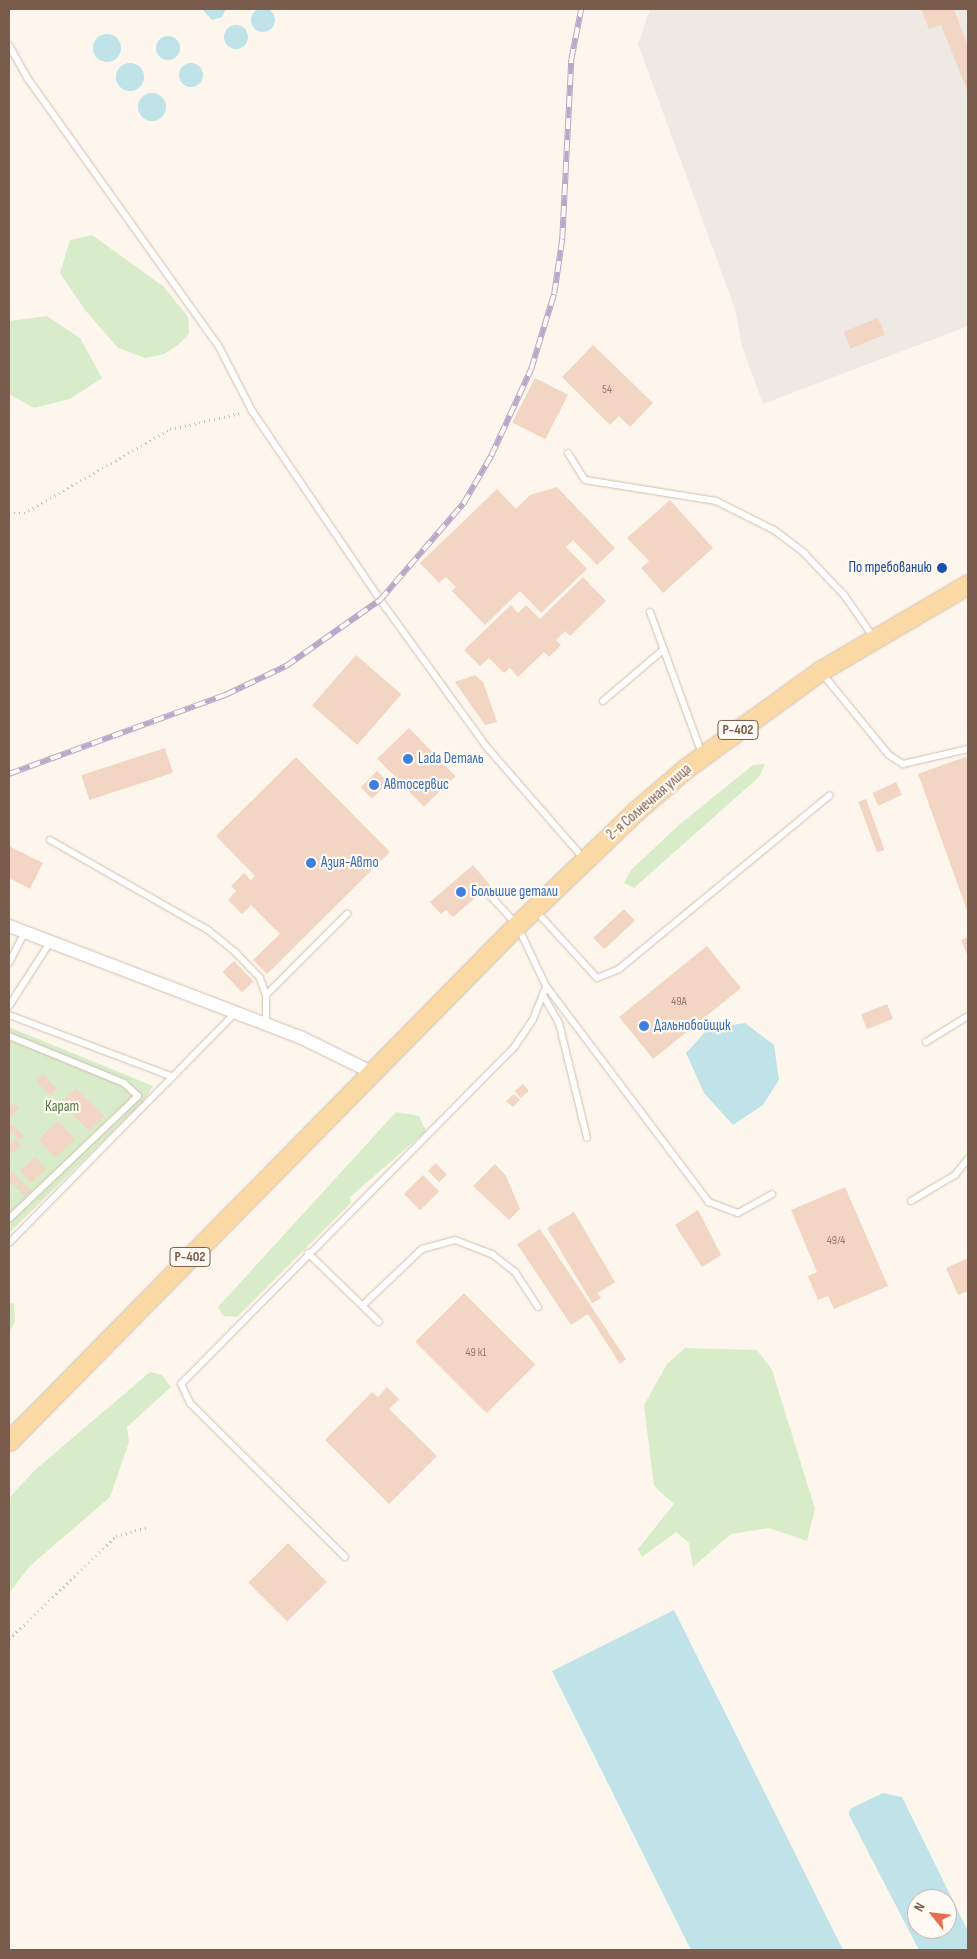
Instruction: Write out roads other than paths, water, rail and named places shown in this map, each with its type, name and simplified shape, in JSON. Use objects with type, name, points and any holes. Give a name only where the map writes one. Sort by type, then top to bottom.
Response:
[{"type":"main road","name":"2-я Солнечная улица","points":[[371,1072],[517,925],[585,860],[703,755],[820,671],[968,586]]},
{"type":"main road","name":"Р-402","points":[[9,1441],[371,1072]]},
{"type":"street","points":[[9,926],[48,944],[266,1026],[371,1072]]},
{"type":"lane","points":[[9,45],[28,79],[218,345],[252,411],[452,701],[585,860]]},
{"type":"lane","points":[[568,453],[585,480],[716,501],[774,530],[804,553],[844,595],[874,639]]},
{"type":"lane","points":[[650,612],[703,755]]},
{"type":"lane","points":[[603,701],[664,649]]},
{"type":"lane","points":[[820,671],[889,756],[903,764],[968,749]]},
{"type":"lane","points":[[534,910],[597,978],[619,969],[830,795]]},
{"type":"lane","points":[[50,840],[208,930],[260,978],[266,995],[266,1026]]},
{"type":"lane","points":[[485,890],[517,925],[546,986],[709,1202],[738,1212],[772,1194]]},
{"type":"lane","points":[[266,995],[347,914]]},
{"type":"lane","points":[[9,963],[24,933]]},
{"type":"lane","points":[[9,1006],[48,944]]},
{"type":"lane","points":[[345,1557],[182,1394],[187,1373],[515,1046],[544,997],[546,986]]},
{"type":"lane","points":[[544,997],[559,1023],[587,1138]]},
{"type":"lane","points":[[9,1243],[234,1014]]},
{"type":"lane","points":[[9,1015],[173,1077]]},
{"type":"lane","points":[[926,1042],[968,1016]]},
{"type":"lane","points":[[9,1036],[124,1083],[138,1096],[9,1220]]},
{"type":"lane","points":[[911,1201],[955,1175],[968,1159]]},
{"type":"lane","points":[[363,1305],[422,1249],[455,1240],[492,1254],[515,1272],[538,1307]]},
{"type":"lane","points":[[308,1252],[379,1322]]},
{"type":"water","points":[[263,8],[268,9],[274,15],[274,25],[268,31],[263,32],[258,31],[252,25],[251,20],[252,15],[258,9]]},
{"type":"water","points":[[202,9],[226,9],[222,17],[212,20]]},
{"type":"water","points":[[236,25],[241,26],[247,32],[247,42],[241,48],[236,49],[231,48],[225,42],[224,37],[225,32],[231,26]]},
{"type":"water","points":[[107,34],[117,38],[121,48],[117,58],[107,62],[97,58],[93,48],[97,38]]},
{"type":"water","points":[[168,36],[173,37],[179,43],[179,53],[173,59],[168,60],[163,59],[157,53],[156,48],[157,43],[163,37]]},
{"type":"water","points":[[130,63],[140,67],[144,77],[140,87],[130,91],[120,87],[116,77],[120,67]]},
{"type":"water","points":[[191,63],[196,64],[202,70],[202,80],[196,86],[191,87],[186,86],[180,80],[179,75],[180,70],[186,64]]},
{"type":"water","points":[[152,93],[162,97],[166,107],[162,117],[152,121],[142,117],[138,107],[142,97]]},
{"type":"water","points":[[745,1023],[774,1045],[779,1080],[763,1105],[733,1125],[704,1093],[686,1053],[708,1029]]},
{"type":"water","points":[[674,1610],[843,1950],[691,1950],[552,1671]]},
{"type":"water","points":[[883,1793],[902,1797],[947,1889],[907,1889],[907,1927],[849,1815],[850,1809]]},
{"type":"water","points":[[957,1909],[968,1931],[968,1950],[919,1950],[913,1939],[957,1939]]},
{"type":"railway","points":[[9,774],[225,695],[286,666],[380,600],[463,504],[491,456],[531,369],[554,294],[562,239],[571,60],[581,9]]},
{"type":"place","name":"По требованию","points":[[942,568]]},
{"type":"place","name":"Lada Dеталь","points":[[408,759]]},
{"type":"place","name":"Автосервис","points":[[374,785]]},
{"type":"place","name":"Азия-Авто","points":[[311,863]]},
{"type":"place","name":"Большие детали","points":[[461,892]]},
{"type":"place","name":"Дальнобойщик","points":[[644,1026]]},
{"type":"park label","name":"Карат","points":[[62,1107]]}]
